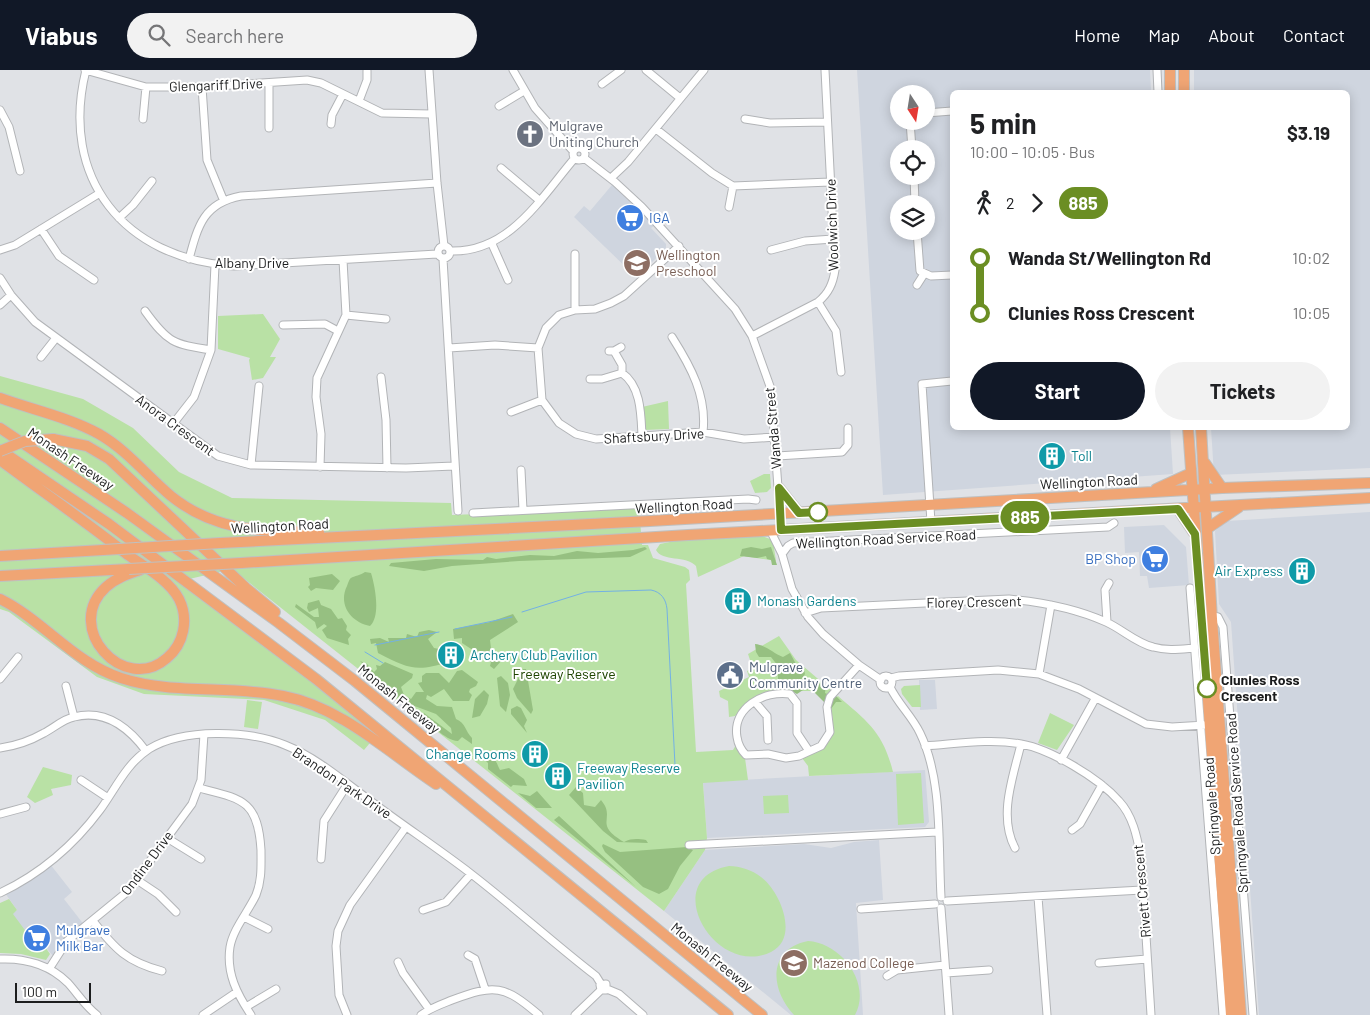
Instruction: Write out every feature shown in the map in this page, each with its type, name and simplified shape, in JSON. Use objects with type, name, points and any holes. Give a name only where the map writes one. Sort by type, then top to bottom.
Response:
[{"type":"highway","points":[[1170,70],[1170,90]]},
{"type":"highway","points":[[1184,70],[1184,90]]},
{"type":"highway","points":[[0,398],[78,424],[101,435],[123,451],[171,496],[195,512],[222,524],[267,530],[393,534]]},
{"type":"highway","name":"Monash Freeway","points":[[0,428],[127,513],[279,623],[355,681],[762,1015]]},
{"type":"highway","name":"Springvale Road","points":[[1188,430],[1195,534],[1195,590],[1207,615]]},
{"type":"highway","name":"Springvale Road","points":[[1201,430],[1208,528],[1207,615],[1216,864],[1228,908],[1231,1015]]},
{"type":"highway","points":[[0,450],[25,441],[53,439],[87,446],[109,459],[246,588],[355,681]]},
{"type":"highway","points":[[0,450],[110,524],[316,680],[728,1015]]},
{"type":"highway","points":[[0,460],[144,566],[176,594],[182,605],[185,622],[180,642],[174,651],[161,662],[140,668],[122,666],[105,654],[95,640],[92,624],[94,605],[102,591],[118,578],[131,571]]},
{"type":"highway","points":[[1204,460],[1222,488]]},
{"type":"highway","points":[[1148,493],[1191,473]]},
{"type":"highway","name":"Wellington Road","points":[[0,556],[1222,488],[1370,483]]},
{"type":"highway","points":[[779,488],[799,513]]},
{"type":"highway","name":"Wellington Road","points":[[0,576],[131,571],[144,568],[637,538],[1370,498]]},
{"type":"highway","points":[[1208,528],[1242,506]]},
{"type":"highway","points":[[1178,509],[1195,534]]},
{"type":"highway","points":[[636,522],[637,538]]},
{"type":"highway","points":[[0,599],[26,614],[81,656],[120,678],[161,687],[282,696],[306,702],[332,712],[480,814]]},
{"type":"highway","name":"Springvale Road","points":[[1210,724],[1228,908],[1241,1015]]},
{"type":"highway","points":[[1228,908],[1245,907]]},
{"type":"street","name":"Glengariff Drive","points":[[85,70],[146,86],[202,87],[307,80],[321,83],[382,113],[431,114]]},
{"type":"street","name":"Albany Drive","points":[[85,70],[78,108],[78,125],[83,156],[100,193],[119,218],[150,243],[190,259],[215,265],[234,266],[440,256]]},
{"type":"street","points":[[429,70],[436,183],[444,246],[450,251],[478,249],[492,244],[517,227],[574,155]]},
{"type":"street","points":[[513,70],[524,91],[542,116],[574,155],[580,160],[584,158]]},
{"type":"street","points":[[602,84],[621,70]]},
{"type":"street","points":[[646,70],[680,98]]},
{"type":"street","points":[[613,180],[704,70]]},
{"type":"street","name":"Woolwich Drive","points":[[752,336],[818,302],[826,295],[833,282],[835,270],[825,70]]},
{"type":"street","points":[[1157,70],[1158,90]]},
{"type":"street","points":[[359,101],[368,80],[367,71]]},
{"type":"street","points":[[269,83],[269,128]]},
{"type":"street","points":[[143,119],[146,86]]},
{"type":"street","points":[[202,87],[208,160],[223,199]]},
{"type":"street","points":[[500,106],[524,91]]},
{"type":"street","points":[[331,124],[332,115],[343,94]]},
{"type":"street","points":[[0,110],[9,127],[20,171]]},
{"type":"street","points":[[935,113],[950,112]]},
{"type":"street","points":[[745,119],[770,124],[827,122]]},
{"type":"street","points":[[656,129],[712,173],[733,186],[749,187],[830,182]]},
{"type":"street","name":"Wanda Street","points":[[574,155],[579,148],[583,150],[584,158],[638,202],[735,309],[752,336],[768,375],[776,437],[780,514],[775,530]]},
{"type":"street","points":[[501,168],[539,200]]},
{"type":"street","points":[[119,218],[133,205],[152,181]]},
{"type":"street","points":[[190,259],[202,218],[223,199],[241,196],[436,183]]},
{"type":"street","points":[[729,206],[733,186]]},
{"type":"street","points":[[0,250],[15,244],[100,193]]},
{"type":"street","points":[[41,229],[59,256],[94,280]]},
{"type":"street","points":[[771,250],[805,241],[833,239]]},
{"type":"street","points":[[918,240],[920,269],[924,274],[931,276],[950,275]]},
{"type":"street","points":[[492,244],[508,280]]},
{"type":"street","points":[[444,246],[439,248],[449,348],[454,466],[458,511]]},
{"type":"street","points":[[510,412],[542,400],[538,348],[546,328],[559,315],[575,310],[594,309],[611,304],[624,296],[678,246]]},
{"type":"street","points":[[440,256],[448,257],[450,251]]},
{"type":"street","points":[[575,254],[575,310]]},
{"type":"street","points":[[320,468],[321,434],[316,397],[316,378],[346,315],[343,260]]},
{"type":"street","points":[[174,424],[194,397],[211,350],[215,265]]},
{"type":"street","points":[[917,285],[924,274]]},
{"type":"street","name":"Anora Crescent","points":[[0,278],[11,295],[35,322],[218,456],[251,465],[320,468],[454,466]]},
{"type":"street","points":[[0,305],[11,295]]},
{"type":"street","points":[[818,302],[836,331],[841,372]]},
{"type":"street","points":[[145,311],[167,339],[181,345],[211,350]]},
{"type":"street","points":[[346,315],[386,319]]},
{"type":"street","points":[[283,325],[325,324],[338,331]]},
{"type":"street","points":[[672,337],[693,371],[698,386],[704,421],[703,432]]},
{"type":"street","points":[[41,357],[56,338]]},
{"type":"street","points":[[449,348],[495,345],[538,348]]},
{"type":"street","points":[[621,347],[612,351],[622,365],[622,372]]},
{"type":"street","points":[[588,379],[602,379],[622,372]]},
{"type":"street","points":[[622,372],[628,377],[640,402],[642,436]]},
{"type":"street","points":[[381,377],[386,420],[387,468]]},
{"type":"street","points":[[931,522],[922,384],[950,381]]},
{"type":"street","points":[[251,465],[259,386]]},
{"type":"street","name":"Shaftsbury Drive","points":[[542,400],[559,423],[576,434],[596,439],[703,432],[744,439],[776,437]]},
{"type":"street","points":[[777,456],[842,452],[848,445],[848,428]]},
{"type":"street","points":[[521,470],[523,510]]},
{"type":"street","name":"Wellington Road","points":[[473,513],[756,500]]},
{"type":"street","name":"Wellington Road Service Road","points":[[782,554],[793,543],[1108,527],[1114,523]]},
{"type":"street","points":[[846,526],[847,540]]},
{"type":"street","points":[[775,530],[792,589],[805,613],[823,634],[859,665],[881,680],[884,688],[890,687]]},
{"type":"street","points":[[1107,622],[1105,590],[1109,583]]},
{"type":"street","points":[[881,680],[886,676],[891,678],[998,670],[1039,674],[1080,689],[1146,724],[1172,727],[1210,724],[1195,648],[1191,598],[1195,590]]},
{"type":"street","name":"Florey Crescent","points":[[805,613],[821,608],[1009,599],[1064,607],[1107,622],[1151,647],[1173,650],[1195,648]]},
{"type":"street","points":[[1039,674],[1051,605]]},
{"type":"street","name":"Springvale Road Service Road","points":[[1207,615],[1218,617],[1223,627],[1245,907]]},
{"type":"street","points":[[0,679],[18,657]]},
{"type":"street","points":[[809,750],[797,733],[797,703],[794,696],[777,693],[755,702],[740,714],[737,721],[737,738],[743,752],[749,755],[768,754],[786,758],[799,756],[820,746],[828,737],[830,697],[859,665]]},
{"type":"street","points":[[890,687],[893,684],[891,678]]},
{"type":"street","points":[[66,686],[74,717]]},
{"type":"street","points":[[861,909],[945,907],[934,778],[925,746],[913,720],[890,687]]},
{"type":"street","points":[[1061,760],[1095,698]]},
{"type":"street","points":[[755,702],[767,716],[768,740]]},
{"type":"street","points":[[0,748],[29,740],[74,717],[98,717],[116,722],[133,735],[146,751]]},
{"type":"street","name":"Brandon Park Drive","points":[[0,893],[33,874],[60,854],[88,826],[125,770],[146,751],[171,739],[204,734],[258,738],[279,742],[304,754],[348,785],[471,874],[596,976],[603,987],[619,994],[643,1015]]},
{"type":"street","name":"Ondine Drive","points":[[49,969],[64,944],[118,902],[137,880],[192,804],[199,788],[204,734]]},
{"type":"street","name":"Rivett Crescent","points":[[925,746],[1002,742],[1022,744],[1061,760],[1102,786],[1120,801],[1137,836],[1151,1015]]},
{"type":"street","points":[[1015,848],[1010,837],[1007,811],[1022,744]]},
{"type":"street","points":[[81,780],[108,798]]},
{"type":"street","points":[[321,859],[324,821],[348,785]]},
{"type":"street","points":[[1072,830],[1080,824],[1102,786]]},
{"type":"street","points":[[199,788],[240,800],[256,818],[260,835],[261,875],[257,891],[232,940],[230,952],[232,976],[237,992],[251,1015]]},
{"type":"street","points":[[0,814],[26,806]]},
{"type":"street","points":[[347,1015],[339,995],[336,946],[338,931],[350,904],[406,827]]},
{"type":"street","points":[[689,845],[938,832]]},
{"type":"street","points":[[167,838],[201,859]]},
{"type":"street","points":[[1216,864],[1223,1015]]},
{"type":"street","points":[[423,910],[446,902],[471,874]]},
{"type":"street","points":[[137,880],[158,894],[176,912]]},
{"type":"street","points":[[944,899],[1142,890]]},
{"type":"street","points":[[1038,896],[1047,1015]]},
{"type":"street","points":[[938,906],[946,969],[949,1015]]},
{"type":"street","points":[[1245,907],[1253,1015]]},
{"type":"street","points":[[244,917],[268,930]]},
{"type":"street","points":[[93,921],[112,945],[124,956],[140,964],[162,971]]},
{"type":"street","points":[[468,955],[474,959],[485,989]]},
{"type":"street","points":[[0,959],[26,961],[49,969],[65,981],[97,1015]]},
{"type":"street","points":[[1099,963],[1147,959]]},
{"type":"street","points":[[398,962],[402,971],[429,1009]]},
{"type":"street","points":[[886,976],[897,970],[989,970]]},
{"type":"street","points":[[1240,995],[1250,986]]},
{"type":"street","points":[[575,1015],[603,987]]},
{"type":"street","points":[[246,1007],[276,989]]},
{"type":"street","points":[[421,1015],[429,1009],[485,989],[511,993],[539,1015]]},
{"type":"street","points":[[203,1015],[237,992]]},
{"type":"shaded area","points":[[857,70],[1150,70],[1151,90],[950,90],[950,430],[1170,430],[1173,474],[883,495]]},
{"type":"shaded area","points":[[1194,70],[1370,70],[1370,468],[1214,475],[1211,430],[1350,430],[1350,90],[1194,90]]},
{"type":"shaded area","points":[[612,185],[655,225],[651,228],[666,244],[666,249],[636,277],[574,217],[584,206],[590,211]]},
{"type":"shaded area","points":[[1370,512],[1370,1015],[1259,1015],[1231,622],[1219,604],[1215,531],[1227,521]]},
{"type":"shaded area","points":[[1164,525],[1186,547],[1189,585],[1149,588],[1147,576],[1140,576],[1139,552],[1125,553],[1124,527]]},
{"type":"shaded area","points":[[919,680],[935,680],[937,709],[920,710]]},
{"type":"shaded area","points":[[925,770],[929,822],[925,827],[707,838],[703,782]]},
{"type":"shaded area","name":"Mazenod College","points":[[879,840],[883,900],[856,903],[863,1015],[791,1015],[664,911],[705,850],[804,844],[831,848],[854,842]]},
{"type":"shaded area","points":[[50,864],[72,892],[64,899],[85,926],[54,957],[41,942],[36,945],[12,914],[17,910],[5,893]]},
{"type":"green space","points":[[263,314],[280,339],[270,357],[276,357],[263,378],[252,380],[250,358],[218,349],[218,316]]},
{"type":"green space","name":"Freeway Reserve","points":[[0,376],[83,399],[133,428],[179,472],[232,498],[451,503],[452,515],[639,508],[642,545],[648,545],[653,558],[685,567],[689,570],[690,580],[686,584],[696,752],[733,750],[736,745],[745,758],[748,780],[703,783],[707,838],[705,850],[664,911],[232,569],[185,580],[380,731],[364,750],[325,720],[264,700],[144,694],[97,677],[9,612],[0,609]]},
{"type":"green space","points":[[668,401],[669,429],[644,430],[642,407]]},
{"type":"green space","points":[[764,474],[770,474],[771,488],[767,492],[755,493],[750,481]]},
{"type":"green space","points":[[762,536],[770,539],[776,547],[774,548],[776,561],[744,556],[698,577],[696,566],[692,563],[663,556],[656,550],[660,544],[680,540]]},
{"type":"green space","points":[[645,547],[647,549],[630,557],[519,561],[452,566],[424,571],[389,566],[391,563],[436,559],[483,560],[487,557],[496,559],[530,555],[554,556],[577,551],[598,553]]},
{"type":"green space","points":[[751,547],[762,549],[771,547],[777,565],[772,565],[771,560],[767,559],[766,556],[757,558],[740,556],[742,549]]},
{"type":"green space","points":[[365,572],[371,573],[376,601],[375,615],[370,626],[357,621],[352,616],[345,606],[344,599],[350,579]]},
{"type":"green space","points":[[332,574],[340,581],[333,590],[316,588],[311,591],[308,587],[310,585],[309,578]]},
{"type":"green space","points":[[319,600],[321,605],[331,609],[338,619],[342,618],[347,626],[346,630],[351,635],[348,639],[349,645],[327,638],[322,630],[327,626],[324,624],[317,629],[315,622],[295,607],[296,604],[314,617],[319,617],[318,608],[309,612],[307,608],[308,603]]},
{"type":"green space","points":[[513,614],[518,622],[490,640],[492,657],[498,656],[503,659],[494,669],[490,666],[491,662],[462,643],[462,638],[454,639],[453,629],[490,622]]},
{"type":"green space","points":[[429,630],[437,632],[428,639],[434,648],[439,649],[440,657],[445,658],[449,662],[420,668],[405,666],[378,653],[376,643],[371,644],[370,639],[380,638],[389,642],[388,638],[406,638],[407,634],[417,637],[419,632]]},
{"type":"green space","points":[[779,636],[796,660],[831,690],[826,697],[812,691],[769,691],[746,704],[735,716],[729,717],[728,701],[720,697],[719,691],[749,677],[747,671],[758,665],[756,661],[751,663],[748,654]]},
{"type":"green space","points":[[755,644],[763,646],[783,657],[790,653],[796,664],[794,667],[804,670],[805,674],[800,681],[805,682],[808,679],[822,684],[825,693],[829,695],[832,692],[842,702],[836,702],[831,709],[811,689],[803,690],[797,694],[793,692],[792,687],[784,685],[778,679],[778,666],[771,657],[759,657]]},
{"type":"green space","points":[[360,661],[367,664],[374,672],[377,669],[376,665],[380,666],[385,662],[413,674],[412,678],[401,687],[404,695],[411,699],[416,692],[424,692],[418,683],[422,682],[422,676],[426,673],[439,673],[449,683],[457,671],[462,670],[478,682],[476,686],[470,689],[469,692],[472,695],[469,701],[453,701],[444,689],[431,697],[427,695],[426,699],[437,706],[452,707],[456,719],[464,725],[472,738],[472,744],[462,737],[458,741],[448,738],[421,714],[424,713],[452,734],[451,728],[436,714],[401,701]]},
{"type":"green space","points":[[523,669],[526,669],[533,710],[531,714],[517,698],[513,689]]},
{"type":"green space","points":[[501,676],[508,683],[510,695],[506,712],[500,706],[497,678]]},
{"type":"green space","points":[[920,685],[921,707],[912,707],[902,694],[901,689],[904,686]]},
{"type":"green space","points":[[484,690],[489,695],[487,704],[480,716],[472,718],[475,699]]},
{"type":"green space","points":[[838,696],[866,721],[879,737],[893,772],[809,776],[808,766],[802,758],[823,746],[831,737],[833,732],[832,700]]},
{"type":"green space","points":[[247,700],[262,702],[258,729],[244,727]]},
{"type":"green space","points":[[517,706],[521,708],[527,720],[524,726],[527,733],[511,714],[511,709]]},
{"type":"green space","points":[[1050,713],[1074,725],[1057,750],[1038,743]]},
{"type":"green space","points":[[480,751],[492,755],[500,770],[509,768],[524,779],[527,786],[513,785],[511,787],[488,769],[488,763],[485,760],[475,757]]},
{"type":"green space","points":[[43,767],[72,775],[71,785],[51,789],[53,795],[35,803],[27,797]]},
{"type":"green space","points":[[921,773],[924,823],[898,825],[896,774]]},
{"type":"green space","points":[[576,787],[583,793],[584,805],[595,807],[601,800],[607,812],[607,825],[614,836],[624,842],[638,839],[646,840],[648,843],[617,842],[603,831],[569,795]]},
{"type":"green space","points":[[537,791],[552,808],[536,808],[518,793],[530,796]]},
{"type":"green space","points":[[788,795],[789,813],[764,814],[763,796]]},
{"type":"green space","points":[[559,816],[636,887],[554,820]]},
{"type":"green space","points":[[603,844],[620,852],[687,847],[693,850],[680,866],[668,889],[659,894],[643,887],[605,852]]},
{"type":"green space","points":[[729,866],[746,869],[761,877],[775,893],[780,903],[786,926],[780,945],[771,952],[750,957],[731,952],[714,940],[702,924],[696,906],[697,889],[708,875]]},
{"type":"green space","points":[[9,899],[17,910],[13,914],[36,945],[41,941],[50,954],[46,960],[21,954],[0,953],[0,903]]},
{"type":"green space","points":[[808,941],[820,943],[832,949],[850,967],[856,978],[859,990],[859,1003],[855,1015],[794,1015],[786,1005],[777,983],[779,961],[785,952],[795,945]]},
{"type":"waterway","points":[[522,612],[586,592],[651,590],[660,594],[664,599],[667,609],[675,765]]},
{"type":"waterway","points":[[455,629],[512,617]]},
{"type":"waterway","points":[[375,645],[439,632]]},
{"type":"waterway","points":[[365,652],[383,663]]},
{"type":"bus line","name":"885","points":[[818,512],[799,513],[779,488],[781,530],[1178,509],[1195,534],[1207,688]]},
{"type":"place","name":"Mulgrave Uniting Church","points":[[530,134]]},
{"type":"place","name":"IGA","points":[[630,218]]},
{"type":"place","name":"Wellington Preschool","points":[[637,263]]},
{"type":"place","name":"Toll","points":[[1052,456]]},
{"type":"place","name":"BP Shop","points":[[1155,559]]},
{"type":"place","name":"Air Express","points":[[1302,571]]},
{"type":"place","name":"Monash Gardens","points":[[738,601]]},
{"type":"place","name":"Archery Club Pavilion","points":[[451,655]]},
{"type":"place","name":"Mulgrave Community Centre","points":[[730,675]]},
{"type":"place","name":"Clunies Ross Crescent","points":[[1207,688]]},
{"type":"place","name":"Change Rooms","points":[[535,754]]},
{"type":"place","name":"Freeway Reserve Pavilion","points":[[558,776]]},
{"type":"place","name":"Mulgrave Milk Bar","points":[[37,938]]},
{"type":"place","name":"Mazenod College","points":[[794,963]]}]
